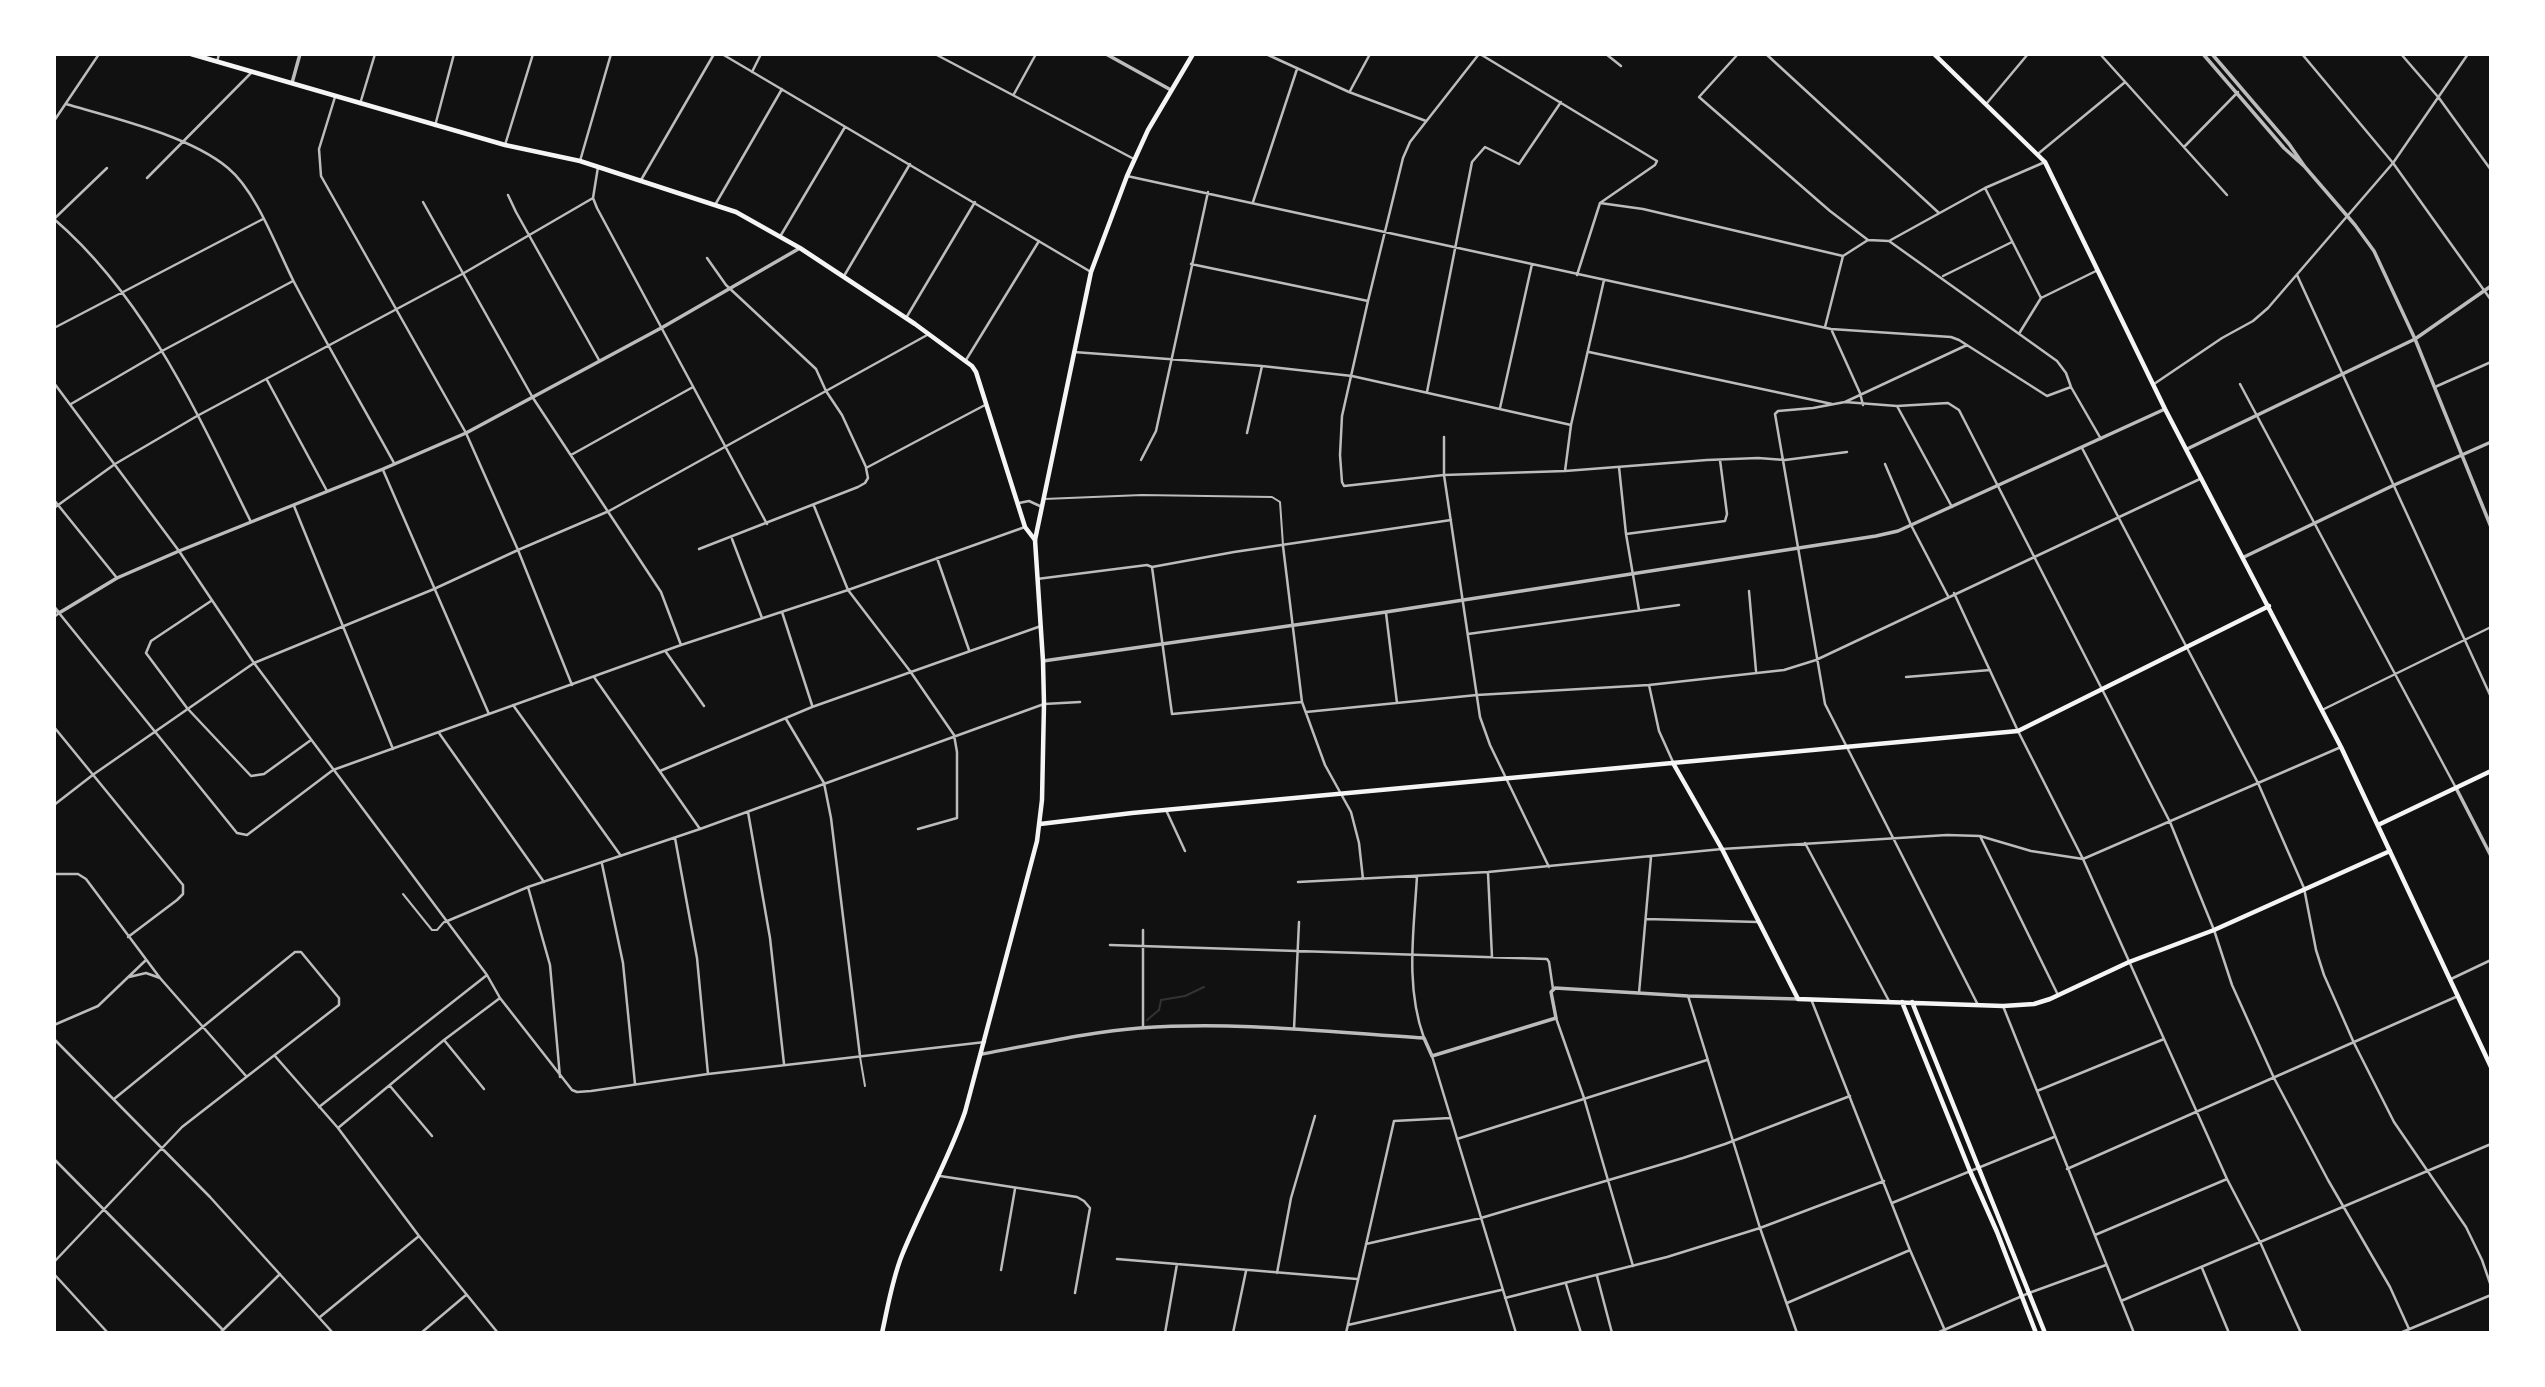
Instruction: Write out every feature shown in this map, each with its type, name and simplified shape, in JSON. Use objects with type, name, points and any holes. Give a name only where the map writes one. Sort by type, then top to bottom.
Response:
[{"type":"main road","points":[[191,54],[435,126],[580,161],[736,212],[781,236],[966,360],[976,372],[1025,527],[1035,540]]},
{"type":"main road","points":[[882,1333],[902,1255],[940,1176],[961,1123],[982,1054],[1040,824],[1044,704],[1035,540],[1091,272],[1126,176],[1193,54]]},
{"type":"main road","points":[[1934,54],[2039,153],[2045,162],[2165,409],[2341,747],[2491,1067]]},
{"type":"main road","points":[[1040,824],[1342,793],[2018,731],[2269,606]]},
{"type":"main road","points":[[1673,764],[1722,849],[1798,999],[2003,1006],[2034,1004],[2129,962],[2214,930],[2390,851]]},
{"type":"main road","points":[[2378,825],[2491,771]]},
{"type":"main road","points":[[1902,1002],[2036,1333]]},
{"type":"main road","points":[[1912,1002],[2045,1333]]},
{"type":"main road","points":[[1918,1044],[1927,1040]]},
{"type":"main road","points":[[1941,1096],[1948,1093]]},
{"type":"street","points":[[54,121],[99,54]]},
{"type":"street","points":[[217,62],[219,54]]},
{"type":"street","points":[[292,84],[300,54]]},
{"type":"street","points":[[360,104],[375,54]]},
{"type":"street","points":[[435,126],[454,54]]},
{"type":"street","points":[[505,145],[533,54]]},
{"type":"street","points":[[580,161],[611,54]]},
{"type":"street","points":[[641,180],[714,54]]},
{"type":"street","points":[[722,54],[1091,272]]},
{"type":"street","points":[[752,72],[761,54]]},
{"type":"street","points":[[935,54],[1135,159]]},
{"type":"street","points":[[1014,94],[1036,54]]},
{"type":"street","points":[[1106,54],[1171,90]]},
{"type":"street","points":[[1266,54],[1349,92],[1426,121]]},
{"type":"street","points":[[1349,92],[1370,54]]},
{"type":"street","points":[[1577,275],[1601,203],[1657,161],[1479,54],[1410,142],[1404,159],[1384,232],[1340,433],[1342,482],[1345,486],[1444,475],[1565,471],[1758,458],[1785,460],[1847,452]]},
{"type":"street","points":[[1606,54],[1621,66]]},
{"type":"street","points":[[1738,54],[1699,97],[1830,211],[1868,240]]},
{"type":"street","points":[[1766,54],[1939,213]]},
{"type":"street","points":[[1987,103],[2028,54]]},
{"type":"street","points":[[2100,54],[2227,195]]},
{"type":"street","points":[[2203,54],[2284,148],[2305,167]]},
{"type":"street","points":[[2212,54],[2289,144],[2374,251],[2415,339],[2491,527]]},
{"type":"street","points":[[2302,54],[2393,163],[2491,300]]},
{"type":"street","points":[[2402,54],[2439,98],[2491,170]]},
{"type":"street","points":[[2154,384],[2222,338],[2253,321],[2268,308],[2393,163],[2468,54]]},
{"type":"street","points":[[1252,203],[1297,69]]},
{"type":"street","points":[[147,178],[252,72]]},
{"type":"street","points":[[2039,153],[2124,83]]},
{"type":"street","points":[[715,205],[782,89]]},
{"type":"street","points":[[2184,147],[2242,89]]},
{"type":"street","points":[[335,97],[319,149],[321,176],[466,433],[518,550],[572,685]]},
{"type":"street","points":[[1427,392],[1469,168],[1476,155],[1485,147],[1519,164],[1561,102]]},
{"type":"street","points":[[66,104],[184,142],[228,167],[240,180],[394,464]]},
{"type":"street","points":[[781,236],[845,127]]},
{"type":"street","points":[[1825,327],[1843,256],[1868,240],[1889,240],[1985,188],[2045,162]]},
{"type":"street","points":[[843,276],[910,164]]},
{"type":"street","points":[[598,167],[593,198],[767,524]]},
{"type":"street","points":[[107,168],[54,219],[85,245],[122,292],[162,351],[252,523]]},
{"type":"street","points":[[1126,176],[1831,329],[1951,337],[2048,396],[2071,387]]},
{"type":"street","points":[[1985,188],[2041,298]]},
{"type":"street","points":[[1141,460],[1156,431],[1208,192]]},
{"type":"street","points":[[508,195],[599,360]]},
{"type":"street","points":[[56,506],[115,464],[197,416],[464,273],[593,198]]},
{"type":"street","points":[[423,202],[533,398],[661,592],[681,645]]},
{"type":"street","points":[[906,318],[975,202]]},
{"type":"street","points":[[1601,203],[1643,209],[1843,256]]},
{"type":"street","points":[[54,328],[263,219]]},
{"type":"street","points":[[1889,240],[2057,361],[2101,439]]},
{"type":"street","points":[[966,360],[1039,241]]},
{"type":"street","points":[[1942,277],[2012,242]]},
{"type":"street","points":[[54,617],[117,579],[179,551],[466,433],[663,327],[800,248]]},
{"type":"street","points":[[699,549],[814,506],[864,483],[868,478],[842,415],[826,391],[816,369],[721,279],[708,258]]},
{"type":"street","points":[[1191,264],[1368,301]]},
{"type":"street","points":[[1500,408],[1532,264]]},
{"type":"street","points":[[2020,333],[2041,298],[2099,270]]},
{"type":"street","points":[[2297,275],[2491,697]]},
{"type":"street","points":[[1565,471],[1571,425],[1604,280]]},
{"type":"street","points":[[71,404],[162,351],[293,281]]},
{"type":"street","points":[[2187,449],[2415,339],[2491,286]]},
{"type":"street","points":[[1831,329],[1863,405]]},
{"type":"street","points":[[54,805],[93,774],[254,663],[435,589],[609,511],[929,334]]},
{"type":"street","points":[[1968,345],[1845,402],[1778,411],[1775,414],[1825,704],[1978,1005]]},
{"type":"street","points":[[1074,352],[1262,366],[1352,376],[1571,425]]},
{"type":"street","points":[[1589,352],[1836,405]]},
{"type":"street","points":[[2435,387],[2491,362]]},
{"type":"street","points":[[1247,433],[1262,366]]},
{"type":"street","points":[[267,380],[327,491]]},
{"type":"street","points":[[54,383],[179,551],[254,663],[487,975],[500,998],[560,1077],[577,1092],[783,1064],[985,1042]]},
{"type":"street","points":[[2240,384],[2491,856]]},
{"type":"street","points":[[571,455],[692,387]]},
{"type":"street","points":[[1845,402],[1897,406],[1948,403],[1959,410],[2170,822],[2214,930],[2232,985],[2274,1078],[2390,1287],[2409,1329]]},
{"type":"street","points":[[866,468],[987,404]]},
{"type":"street","points":[[1897,406],[1952,507]]},
{"type":"street","points":[[1043,661],[1386,612],[1876,536],[1911,525],[1952,507],[2165,409]]},
{"type":"street","points":[[1444,437],[1444,475],[1483,729],[1549,867]]},
{"type":"street","points":[[2244,557],[2491,442]]},
{"type":"street","points":[[2082,448],[2258,783],[2304,888],[2316,950],[2324,975],[2354,1043],[2394,1122],[2466,1227],[2482,1259],[2491,1286]]},
{"type":"street","points":[[1626,534],[1725,521],[1727,514],[1720,460]]},
{"type":"street","points":[[1885,464],[1911,525],[1948,596]]},
{"type":"street","points":[[1619,467],[1626,534],[1639,610]]},
{"type":"street","points":[[383,469],[489,714]]},
{"type":"street","points":[[1306,712],[1477,695],[1649,685],[1784,670],[1816,660],[2202,478]]},
{"type":"street","points":[[54,500],[56,506],[117,579]]},
{"type":"street","points":[[1018,504],[1029,502],[1042,507]]},
{"type":"street","points":[[294,504],[393,749]]},
{"type":"street","points":[[814,506],[848,590],[954,736],[957,752],[957,818],[918,829]]},
{"type":"street","points":[[1037,579],[1147,565],[1152,568],[1234,552],[1451,520]]},
{"type":"street","points":[[54,607],[237,833],[247,835],[333,770],[681,645],[848,590],[1025,527]]},
{"type":"street","points":[[732,537],[762,618]]},
{"type":"street","points":[[1283,546],[1302,702],[1325,765],[1351,812],[1359,843],[1363,879]]},
{"type":"street","points":[[937,558],[970,650]]},
{"type":"street","points":[[1152,568],[1170,709],[1175,715],[1302,702]]},
{"type":"street","points":[[1749,591],[1756,673]]},
{"type":"street","points":[[1954,593],[2018,731],[2083,859],[2227,1179],[2301,1333]]},
{"type":"street","points":[[212,601],[151,641],[146,653],[187,708],[251,776],[264,774],[311,740]]},
{"type":"street","points":[[1468,634],[1679,605]]},
{"type":"street","points":[[782,612],[812,707]]},
{"type":"street","points":[[1386,612],[1397,703]]},
{"type":"street","points":[[660,771],[812,707],[1041,626]]},
{"type":"street","points":[[2322,709],[2491,627]]},
{"type":"street","points":[[666,652],[704,706]]},
{"type":"street","points":[[1906,677],[1991,670]]},
{"type":"street","points":[[594,677],[700,829]]},
{"type":"street","points":[[1649,685],[1659,731],[1673,764]]},
{"type":"street","points":[[445,922],[528,887],[622,857],[1044,704],[1080,702]]},
{"type":"street","points":[[513,705],[622,857]]},
{"type":"street","points":[[786,719],[824,783],[831,818],[860,1056]]},
{"type":"street","points":[[54,727],[183,885],[183,894],[177,900],[128,937]]},
{"type":"street","points":[[439,733],[544,882]]},
{"type":"street","points":[[1298,882],[1488,872],[1722,849],[1893,836],[1980,836],[2031,851],[2083,859],[2341,747]]},
{"type":"street","points":[[1166,810],[1185,851]]},
{"type":"street","points":[[748,812],[770,938],[783,1064]]},
{"type":"street","points":[[1980,836],[2058,995]]},
{"type":"street","points":[[675,838],[697,958],[708,1074]]},
{"type":"street","points":[[1805,843],[1889,1002]]},
{"type":"street","points":[[1639,993],[1651,857]]},
{"type":"street","points":[[602,864],[615,915],[623,963],[635,1084]]},
{"type":"street","points":[[1488,872],[1492,957]]},
{"type":"street","points":[[54,874],[78,874],[86,879],[160,978],[246,1076]]},
{"type":"street","points":[[1417,876],[1412,990],[1418,1021],[1432,1056],[1516,1333]]},
{"type":"street","points":[[528,887],[550,965],[560,1077]]},
{"type":"street","points":[[1645,919],[1758,922]]},
{"type":"street","points":[[1294,1029],[1299,922]]},
{"type":"street","points":[[1143,930],[1143,1028]]},
{"type":"street","points":[[1111,945],[1546,959],[1549,962],[1556,1018],[1584,1098],[1633,1266]]},
{"type":"street","points":[[54,1262],[182,1127],[341,1003],[301,952],[295,952],[114,1099]]},
{"type":"street","points":[[54,1025],[98,1006],[146,960]]},
{"type":"street","points":[[2451,979],[2491,960]]},
{"type":"street","points":[[126,978],[146,973],[160,978]]},
{"type":"street","points":[[318,1107],[487,975]]},
{"type":"street","points":[[1553,989],[1798,999]]},
{"type":"street","points":[[1688,996],[1760,1228],[1797,1333]]},
{"type":"street","points":[[2067,1168],[2459,996]]},
{"type":"street","points":[[338,1128],[500,998]]},
{"type":"street","points":[[1811,999],[1910,1250],[1945,1331]]},
{"type":"street","points":[[2003,1006],[2134,1333]]},
{"type":"street","points":[[1432,1056],[1556,1018]]},
{"type":"street","points":[[982,1054],[1143,1028],[1184,1026],[1294,1029],[1424,1038]]},
{"type":"street","points":[[2037,1091],[2164,1039]]},
{"type":"street","points":[[54,1040],[162,1149],[333,1333]]},
{"type":"street","points":[[444,1041],[484,1089]]},
{"type":"street","points":[[275,1056],[338,1128],[419,1236],[498,1333]]},
{"type":"street","points":[[1457,1139],[1707,1060]]},
{"type":"street","points":[[390,1086],[432,1136]]},
{"type":"street","points":[[1366,1244],[1481,1218],[1607,1180],[1733,1141],[1850,1096]]},
{"type":"street","points":[[1277,1273],[1291,1198],[1315,1116]]},
{"type":"street","points":[[1346,1333],[1394,1121],[1450,1118]]},
{"type":"street","points":[[1892,1203],[2054,1136]]},
{"type":"street","points":[[2121,1301],[2491,1144]]},
{"type":"street","points":[[54,1159],[221,1331],[280,1274]]},
{"type":"street","points":[[940,1176],[1077,1197],[1084,1201],[1090,1208],[1074,1293]]},
{"type":"street","points":[[2094,1235],[2227,1179]]},
{"type":"street","points":[[1505,1298],[1597,1276],[1760,1228],[1884,1181]]},
{"type":"street","points":[[1001,1270],[1015,1189]]},
{"type":"street","points":[[320,1317],[419,1236]]},
{"type":"street","points":[[1787,1303],[1910,1250]]},
{"type":"street","points":[[1117,1259],[1357,1279]]},
{"type":"street","points":[[1166,1333],[1177,1264]]},
{"type":"street","points":[[1937,1333],[2029,1293],[2106,1265]]},
{"type":"street","points":[[2202,1268],[2229,1333]]},
{"type":"street","points":[[1233,1333],[1246,1271]]},
{"type":"street","points":[[54,1275],[108,1333]]},
{"type":"street","points":[[1597,1276],[1612,1333]]},
{"type":"street","points":[[1566,1284],[1581,1333]]},
{"type":"street","points":[[1348,1325],[1503,1290]]},
{"type":"street","points":[[421,1333],[466,1294]]},
{"type":"street","points":[[2400,1333],[2491,1295]]},
{"type":"lane","points":[[1044,499],[1142,495],[1272,497],[1280,502],[1283,546]]},
{"type":"lane","points":[[403,894],[432,930],[437,930],[445,922]]},
{"type":"lane","points":[[860,1056],[865,1086]]},
{"type":"waterway","points":[[1147,1020],[1159,1010],[1161,1000],[1185,996],[1204,987]]}]
